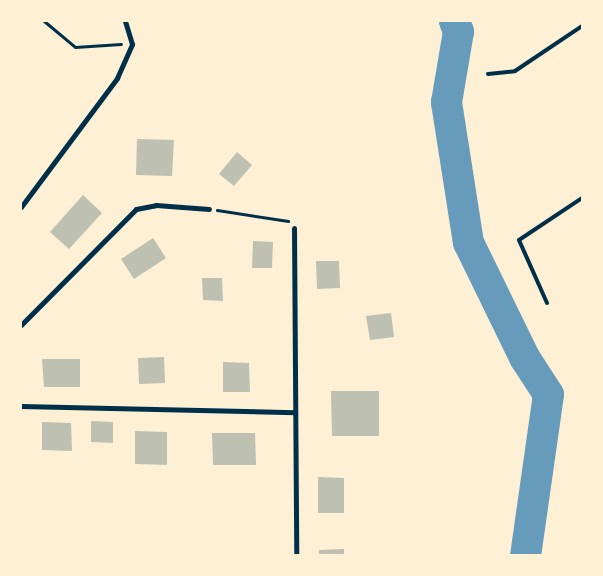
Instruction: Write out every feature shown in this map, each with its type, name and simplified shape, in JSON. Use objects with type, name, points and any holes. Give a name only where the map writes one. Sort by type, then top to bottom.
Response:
[{"type":"street","points":[[21,207],[117,78],[132,44],[125,21]]},
{"type":"street","points":[[21,325],[136,209],[156,205],[209,209]]},
{"type":"street","points":[[294,228],[296,555]]},
{"type":"street","points":[[21,406],[294,412]]},
{"type":"lane","points":[[488,74],[515,72],[582,26]]},
{"type":"lane","points":[[547,303],[519,240],[582,198]]},
{"type":"path","points":[[44,21],[75,47],[132,44]]},
{"type":"path","points":[[209,209],[280,218],[294,228]]},
{"type":"building","points":[[137,139],[174,140],[172,176],[136,175]]},
{"type":"building","points":[[237,152],[252,165],[234,186],[219,174]]},
{"type":"building","points":[[83,195],[102,213],[69,249],[50,232]]},
{"type":"building","points":[[153,238],[166,258],[134,279],[121,259]]},
{"type":"building","points":[[253,241],[273,242],[272,268],[252,268]]},
{"type":"building","points":[[316,261],[339,261],[340,288],[317,289]]},
{"type":"building","points":[[202,278],[222,278],[223,301],[203,300]]},
{"type":"building","points":[[391,313],[394,337],[370,340],[366,316]]},
{"type":"building","points":[[164,357],[165,383],[139,384],[138,358]]},
{"type":"building","points":[[42,359],[80,359],[80,387],[44,387]]},
{"type":"building","points":[[223,362],[249,363],[250,392],[223,392]]},
{"type":"building","points":[[331,391],[379,391],[379,436],[332,436]]},
{"type":"building","points":[[91,421],[113,422],[113,443],[91,442]]},
{"type":"building","points":[[42,422],[71,423],[72,451],[42,450]]},
{"type":"building","points":[[135,431],[167,432],[167,465],[135,464]]},
{"type":"building","points":[[212,433],[255,433],[256,465],[213,465]]},
{"type":"building","points":[[318,477],[344,478],[344,513],[318,513]]},
{"type":"building","points":[[344,549],[344,555],[319,555],[319,550]]},
{"type":"waterway","points":[[454,21],[458,31],[446,102],[468,242],[524,357],[548,394],[525,555]]}]
